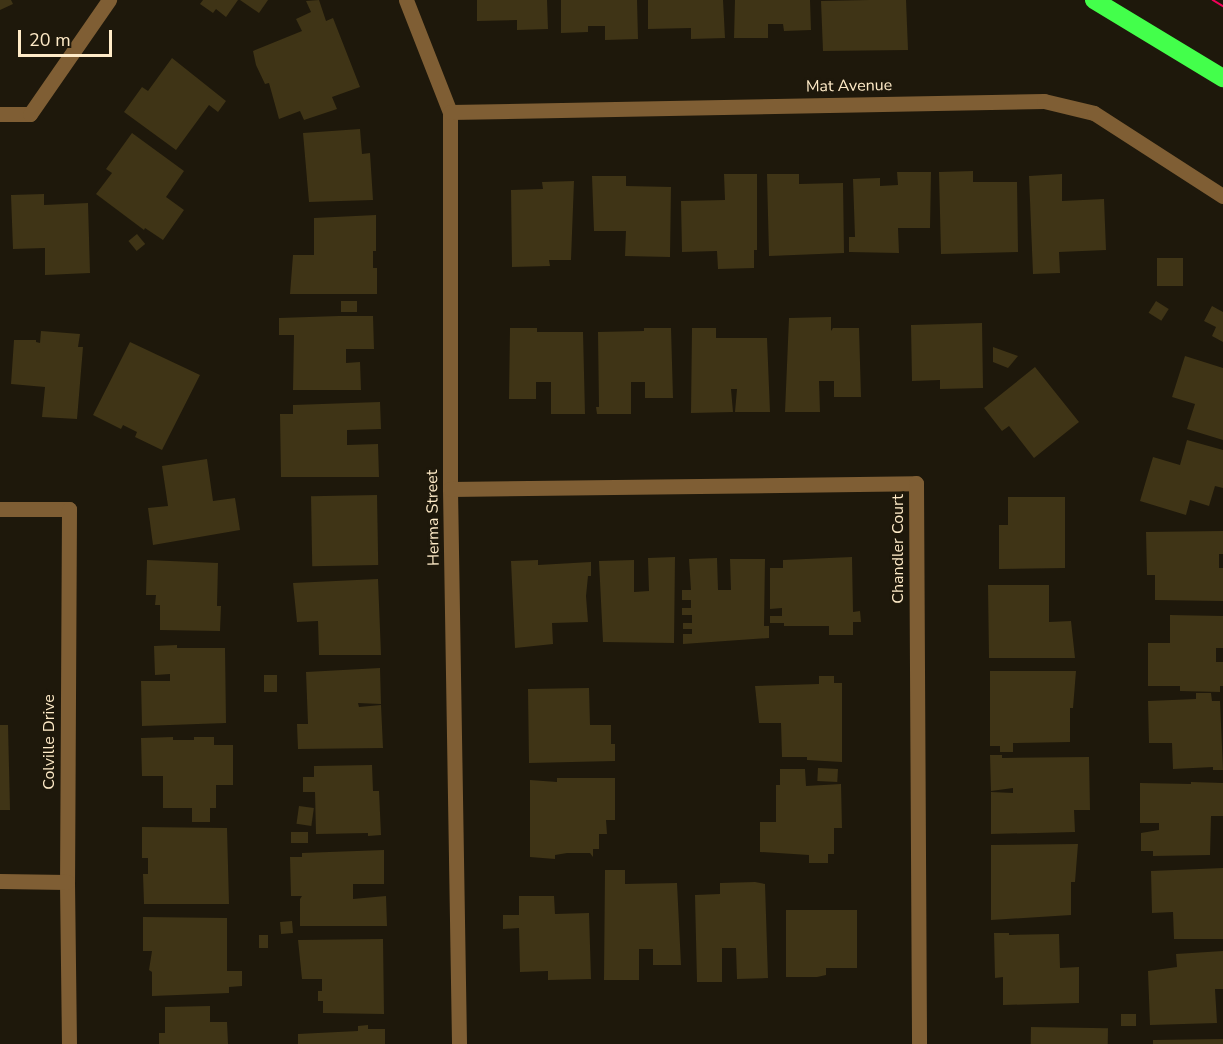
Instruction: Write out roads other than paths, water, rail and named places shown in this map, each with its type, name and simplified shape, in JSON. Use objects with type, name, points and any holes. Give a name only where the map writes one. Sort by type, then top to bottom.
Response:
[{"type":"highway","points":[[1094,0],[1223,78]]},
{"type":"street","points":[[0,114],[30,114],[109,0]]},
{"type":"street","name":"Herma Street","points":[[406,0],[450,112],[450,489],[459,1044]]},
{"type":"street","name":"Mat Avenue","points":[[450,112],[1044,101],[1094,113],[1223,196]]},
{"type":"street","name":"Chandler Court","points":[[450,489],[916,483],[919,1044]]},
{"type":"street","name":"Colville Drive","points":[[0,509],[69,509],[66,882],[69,1044]]},
{"type":"street","points":[[0,881],[66,882]]},
{"type":"tram line","points":[[1213,0],[1223,6]]}]
